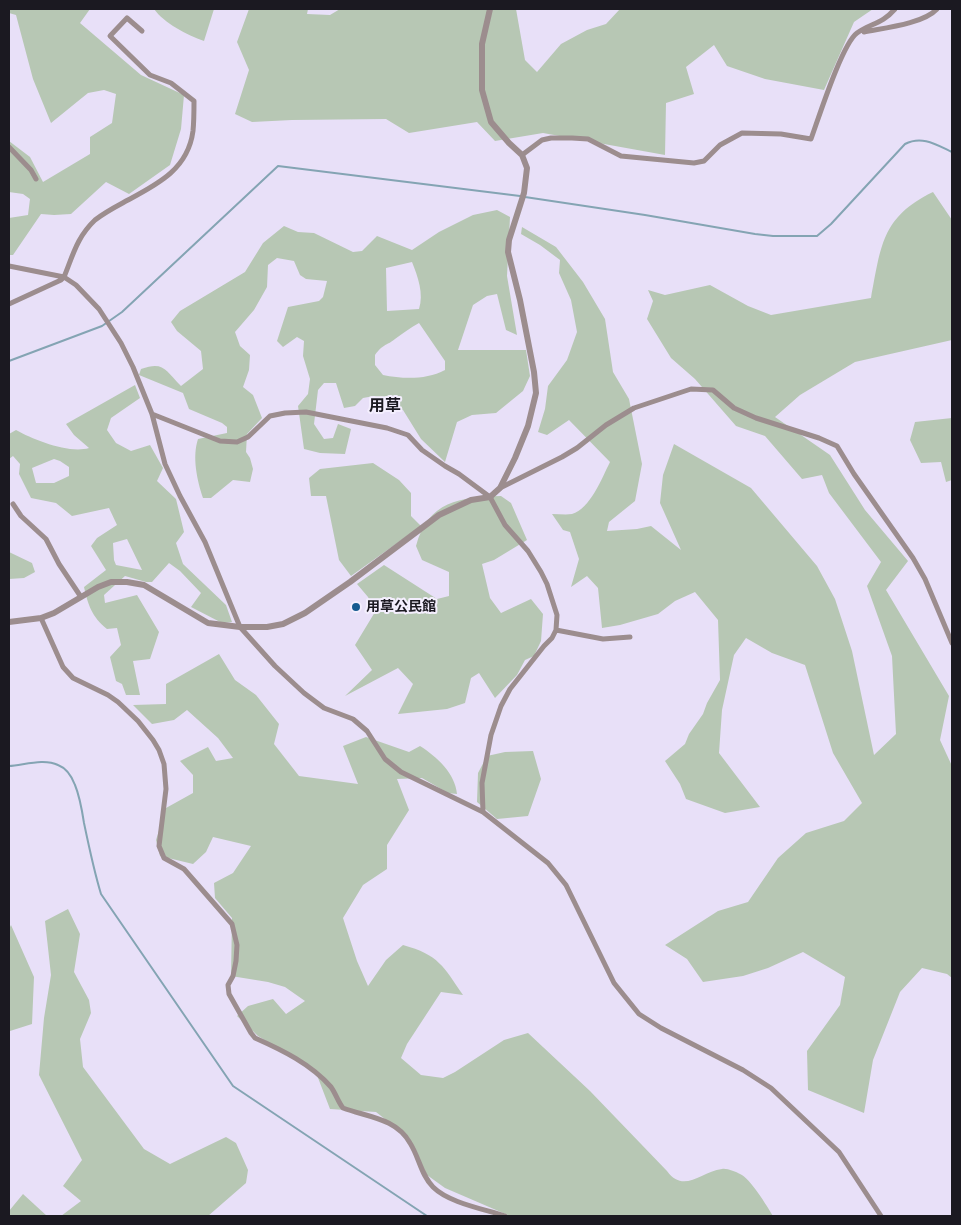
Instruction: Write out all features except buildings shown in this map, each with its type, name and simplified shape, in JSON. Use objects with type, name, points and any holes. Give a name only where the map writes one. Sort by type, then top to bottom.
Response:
[{"type":"street","points":[[490,9],[482,44],[482,90],[490,122],[522,155],[527,168],[524,193],[509,240],[508,252],[527,336],[536,393],[528,426],[500,488]]},
{"type":"street","points":[[522,155],[542,140],[572,138],[588,139],[620,156],[694,163],[704,161],[720,145],[742,133],[781,134],[811,138],[846,47],[856,34],[888,18],[895,9]]},
{"type":"street","points":[[856,34],[923,18],[937,9]]},
{"type":"street","points":[[9,304],[34,294],[64,277],[78,240],[96,220],[110,210],[163,181],[174,172],[188,150],[193,132],[194,101],[171,83],[150,75],[110,36],[127,18],[142,32]]},
{"type":"street","points":[[9,147],[31,170],[36,180]]},
{"type":"street","points":[[9,266],[64,277],[76,285],[99,309],[133,366],[152,414],[164,464],[205,542],[240,627],[275,666],[304,693],[324,708],[354,719],[367,731],[385,759],[401,772],[483,812],[548,863],[558,874],[576,905],[614,982],[640,1014],[661,1028],[743,1070],[771,1088],[839,1152],[881,1216]]},
{"type":"street","points":[[9,622],[41,618],[54,613],[98,587],[112,582],[127,582],[144,585],[208,623],[240,627],[267,627],[283,624],[305,613],[350,582],[439,516],[471,500],[490,497],[500,488],[577,448],[606,425],[634,408],[691,389],[713,390],[734,408],[756,418],[819,438],[837,446],[854,474],[913,558],[925,579],[952,643]]},
{"type":"street","points":[[152,414],[220,441],[237,442],[248,437],[270,416],[285,413],[306,412],[387,428],[408,435],[422,450],[490,497],[505,524],[528,551],[547,584],[557,615],[556,630],[552,638],[510,689],[501,706],[491,735],[482,783],[483,812]]},
{"type":"street","points":[[13,504],[21,516],[46,539],[59,564],[82,597]]},
{"type":"street","points":[[41,618],[63,667],[73,678],[118,702],[138,721],[159,750],[164,764],[166,789],[159,846],[164,858],[184,868],[232,924],[238,945],[233,976],[228,985],[229,994],[251,1033],[255,1038],[291,1055],[327,1083],[343,1108],[377,1118],[396,1127],[410,1143],[427,1180],[434,1188],[451,1198],[505,1216]]},
{"type":"street","points":[[556,630],[603,639],[630,637]]},
{"type":"green space","points":[[9,9],[90,9],[80,23],[141,75],[184,95],[181,129],[170,165],[129,194],[106,182],[71,214],[41,214],[13,255],[9,255],[9,218],[28,215],[30,199],[23,194],[9,192],[9,141],[30,157],[43,182],[90,154],[90,137],[112,123],[116,94],[104,90],[88,93],[51,123],[33,79],[16,15],[9,13]]},
{"type":"green space","points":[[154,9],[214,9],[204,41],[176,28]]},
{"type":"green space","points":[[249,9],[308,9],[307,14],[330,15],[340,9],[516,9],[525,60],[537,72],[561,44],[587,30],[606,24],[620,9],[873,9],[854,22],[824,90],[765,79],[727,66],[714,45],[686,67],[694,94],[666,103],[665,155],[543,133],[495,141],[477,122],[409,133],[386,119],[252,122],[235,114],[249,70],[237,42]]},
{"type":"green space","points":[[933,192],[952,220],[952,340],[855,362],[800,395],[775,417],[830,455],[865,510],[908,561],[886,590],[949,696],[940,740],[952,766],[952,978],[947,974],[922,968],[900,992],[873,1060],[864,1113],[808,1090],[807,1051],[840,1005],[845,977],[803,952],[768,968],[743,976],[703,982],[687,959],[665,945],[718,911],[748,902],[778,858],[806,833],[844,821],[862,803],[833,753],[805,665],[772,653],[746,638],[734,655],[722,710],[719,753],[760,807],[725,813],[686,799],[680,784],[665,761],[685,744],[720,680],[718,620],[695,592],[675,601],[658,614],[602,628],[598,588],[587,576],[571,587],[579,559],[570,532],[563,530],[552,514],[572,514],[584,506],[595,492],[610,462],[569,420],[547,435],[538,432],[545,409],[548,386],[567,360],[577,332],[571,300],[559,273],[560,260],[521,234],[522,227],[556,247],[583,282],[605,319],[613,372],[629,399],[642,464],[635,501],[609,522],[607,531],[651,526],[681,550],[660,503],[663,475],[674,444],[751,488],[817,566],[835,599],[852,651],[874,755],[896,734],[892,656],[867,586],[881,562],[829,493],[822,475],[802,479],[765,436],[736,426],[695,379],[671,358],[647,319],[653,301],[648,290],[665,295],[710,285],[748,306],[771,315],[871,298],[881,249],[893,223],[903,212]]},
{"type":"green space","points":[[497,210],[510,217],[507,276],[517,335],[506,330],[497,294],[487,296],[473,305],[458,350],[526,350],[530,376],[523,391],[496,413],[472,415],[457,422],[445,462],[421,439],[403,410],[374,396],[363,398],[355,406],[344,408],[336,383],[324,383],[318,390],[314,424],[324,439],[333,438],[338,424],[351,429],[345,454],[320,453],[304,449],[298,406],[308,394],[310,379],[303,356],[304,341],[297,337],[283,347],[277,341],[288,307],[319,301],[323,297],[327,281],[306,279],[300,275],[294,261],[277,258],[268,265],[267,287],[254,310],[235,332],[240,346],[250,355],[249,370],[243,387],[253,395],[262,418],[247,434],[246,452],[253,469],[250,482],[233,480],[211,498],[203,498],[196,468],[195,453],[198,439],[227,433],[227,427],[189,409],[183,393],[139,375],[141,369],[155,366],[160,367],[167,371],[181,386],[203,369],[201,351],[177,331],[171,322],[180,311],[245,272],[263,243],[284,226],[298,232],[314,233],[353,252],[362,251],[377,236],[412,250],[439,232],[473,215]],"holes":[[[412,262],[421,291],[419,309],[387,311],[386,268]],[[419,323],[445,361],[445,370],[430,376],[414,378],[383,375],[375,365],[375,355],[382,347]]]},
{"type":"green space","points":[[135,385],[140,398],[111,418],[107,430],[116,443],[131,451],[150,445],[163,468],[157,481],[176,499],[184,532],[176,543],[183,564],[226,605],[232,622],[222,623],[191,607],[201,593],[180,571],[169,563],[152,582],[125,576],[104,595],[105,603],[137,595],[159,632],[150,659],[133,661],[140,695],[126,695],[122,684],[116,681],[110,657],[121,645],[117,628],[107,629],[98,620],[89,605],[84,587],[106,570],[91,546],[97,538],[117,525],[109,508],[72,516],[56,503],[31,498],[19,474],[20,464],[13,456],[9,459],[9,434],[16,430],[42,442],[62,448],[89,448],[74,435],[66,424]],"holes":[[[54,459],[69,467],[69,476],[54,483],[36,483],[32,468]],[[127,539],[142,570],[116,565],[113,543]]]},
{"type":"green space","points":[[952,418],[952,480],[946,482],[941,462],[921,463],[910,440],[915,422]]},
{"type":"green space","points":[[373,463],[399,480],[411,493],[411,516],[421,526],[351,576],[339,560],[326,496],[311,496],[309,478],[320,469]]},
{"type":"green space","points":[[501,496],[511,503],[527,540],[494,560],[482,564],[490,598],[501,613],[531,599],[543,614],[541,641],[534,656],[525,660],[517,675],[495,698],[479,673],[471,678],[465,703],[447,709],[398,714],[413,684],[398,668],[345,696],[372,670],[355,645],[375,612],[368,597],[357,584],[384,565],[437,599],[449,596],[449,572],[422,560],[416,546],[421,531],[437,511],[448,504],[472,498]]},
{"type":"green space","points":[[9,552],[32,563],[35,572],[24,578],[9,579]]},
{"type":"green space","points":[[219,654],[235,680],[256,695],[279,724],[274,744],[299,776],[358,784],[343,746],[366,737],[409,752],[420,746],[439,760],[453,779],[457,794],[448,793],[422,778],[397,779],[409,810],[387,845],[387,869],[363,885],[343,918],[357,961],[368,986],[386,960],[403,945],[425,953],[439,963],[463,995],[441,992],[407,1044],[401,1058],[421,1075],[443,1078],[504,1040],[528,1033],[590,1091],[673,1178],[686,1181],[722,1169],[734,1171],[749,1181],[773,1216],[510,1216],[445,1188],[427,1175],[409,1138],[376,1112],[330,1109],[315,1070],[258,1036],[237,1016],[248,1006],[273,999],[286,1014],[305,1001],[285,987],[268,982],[231,976],[232,918],[215,898],[214,883],[233,873],[251,846],[213,837],[206,852],[193,864],[160,856],[156,840],[166,808],[193,793],[193,775],[180,761],[208,747],[216,761],[233,758],[218,738],[187,710],[174,720],[152,724],[133,705],[166,704],[166,684]]},
{"type":"green space","points":[[533,751],[541,779],[528,816],[497,819],[477,802],[478,773],[487,756],[505,752]]},
{"type":"green space","points":[[68,909],[80,934],[74,972],[89,1000],[91,1013],[80,1039],[83,1067],[144,1149],[170,1164],[226,1137],[236,1143],[248,1170],[246,1183],[208,1216],[61,1216],[81,1201],[63,1186],[82,1160],[39,1075],[44,1018],[51,975],[45,921]]},
{"type":"green space","points":[[11,925],[34,977],[32,1024],[10,1031],[9,1036],[9,929]]},
{"type":"green space","points":[[23,1194],[47,1216],[9,1216],[9,1211]]},
{"type":"waterway","points":[[525,197],[755,234],[817,236],[831,224],[905,144],[911,141],[923,141],[952,152]]},
{"type":"waterway","points":[[9,361],[102,326],[122,312],[278,166],[520,196]]},
{"type":"waterway","points":[[9,766],[47,762],[64,768],[70,776],[80,799],[101,894],[233,1086],[427,1216]]},
{"type":"place","name":"用草公民館","points":[[356,607]]},
{"type":"district","name":"用草","points":[[385,406]]}]
